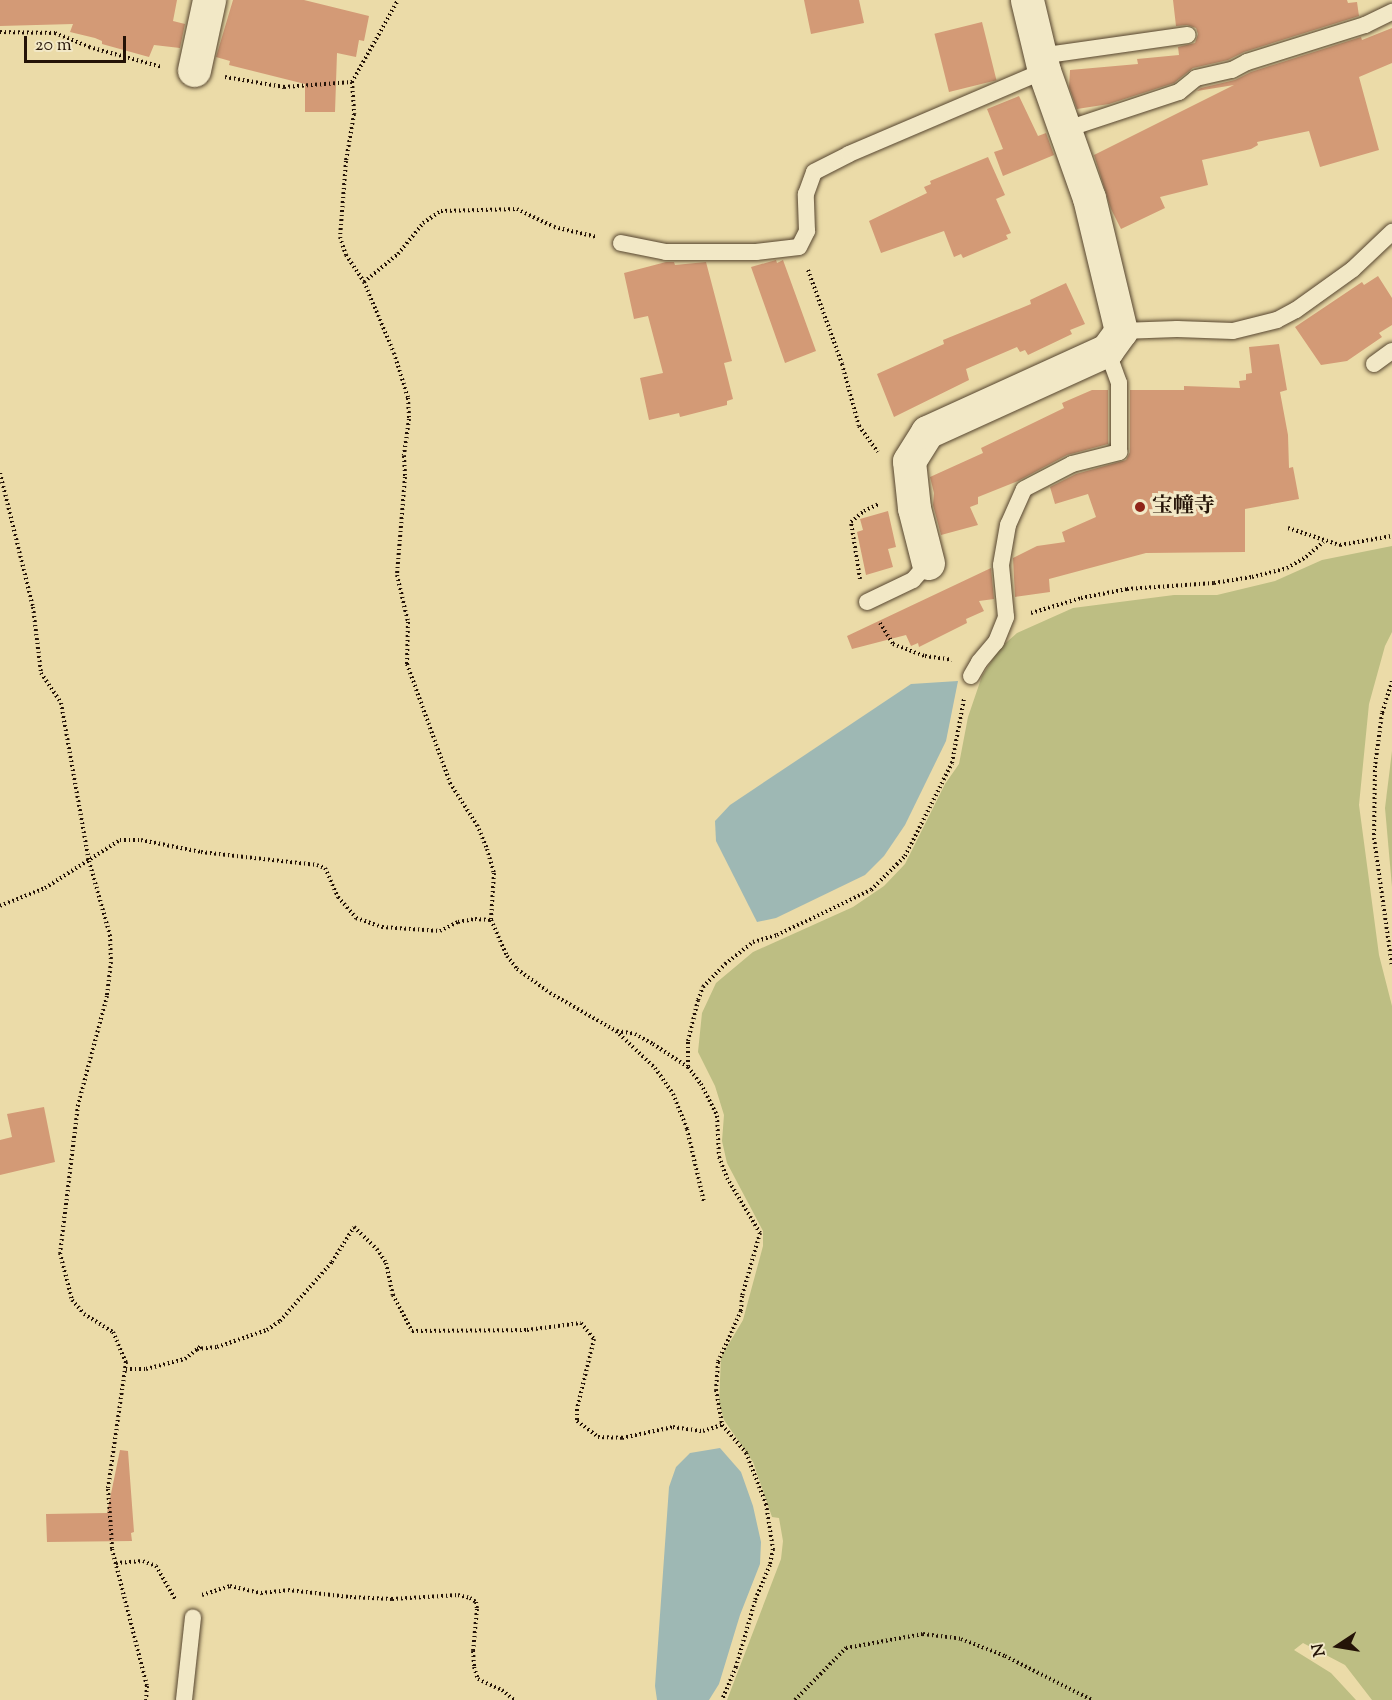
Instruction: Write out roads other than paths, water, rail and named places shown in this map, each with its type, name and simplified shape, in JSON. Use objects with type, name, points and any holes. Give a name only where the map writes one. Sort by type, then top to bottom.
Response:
[{"type":"street","points":[[194,70],[209,0]]},
{"type":"street","points":[[928,563],[914,508],[909,461],[927,432],[1114,341],[1089,198],[1067,129],[1042,64],[1027,0]]},
{"type":"lane","points":[[1391,0],[1392,5]]},
{"type":"lane","points":[[1067,129],[1179,92],[1196,78],[1232,70],[1247,62],[1365,25],[1392,12]]},
{"type":"lane","points":[[621,243],[666,252],[756,252],[799,247],[807,231],[806,194],[814,172],[1042,64],[1188,35]]},
{"type":"lane","points":[[975,669],[996,642],[1006,617],[1001,565],[1008,525],[1024,489],[1072,464],[1119,452],[1119,383],[1114,341],[1177,329],[1233,331],[1277,320],[1296,310],[1353,269],[1390,236]]},
{"type":"lane","points":[[1374,364],[1392,351]]},
{"type":"lane","points":[[867,602],[913,580],[928,563]]},
{"type":"lane","points":[[184,1700],[188,1612]]},
{"type":"water","points":[[958,681],[946,741],[905,825],[884,856],[865,875],[776,918],[757,922],[716,841],[715,821],[730,805],[911,684]]},
{"type":"water","points":[[720,1448],[741,1472],[753,1506],[761,1542],[760,1564],[740,1615],[719,1684],[709,1700],[657,1700],[655,1686],[669,1487],[676,1467],[690,1453]]},
{"type":"place","name":"宝幢寺","points":[[1140,507]]}]
